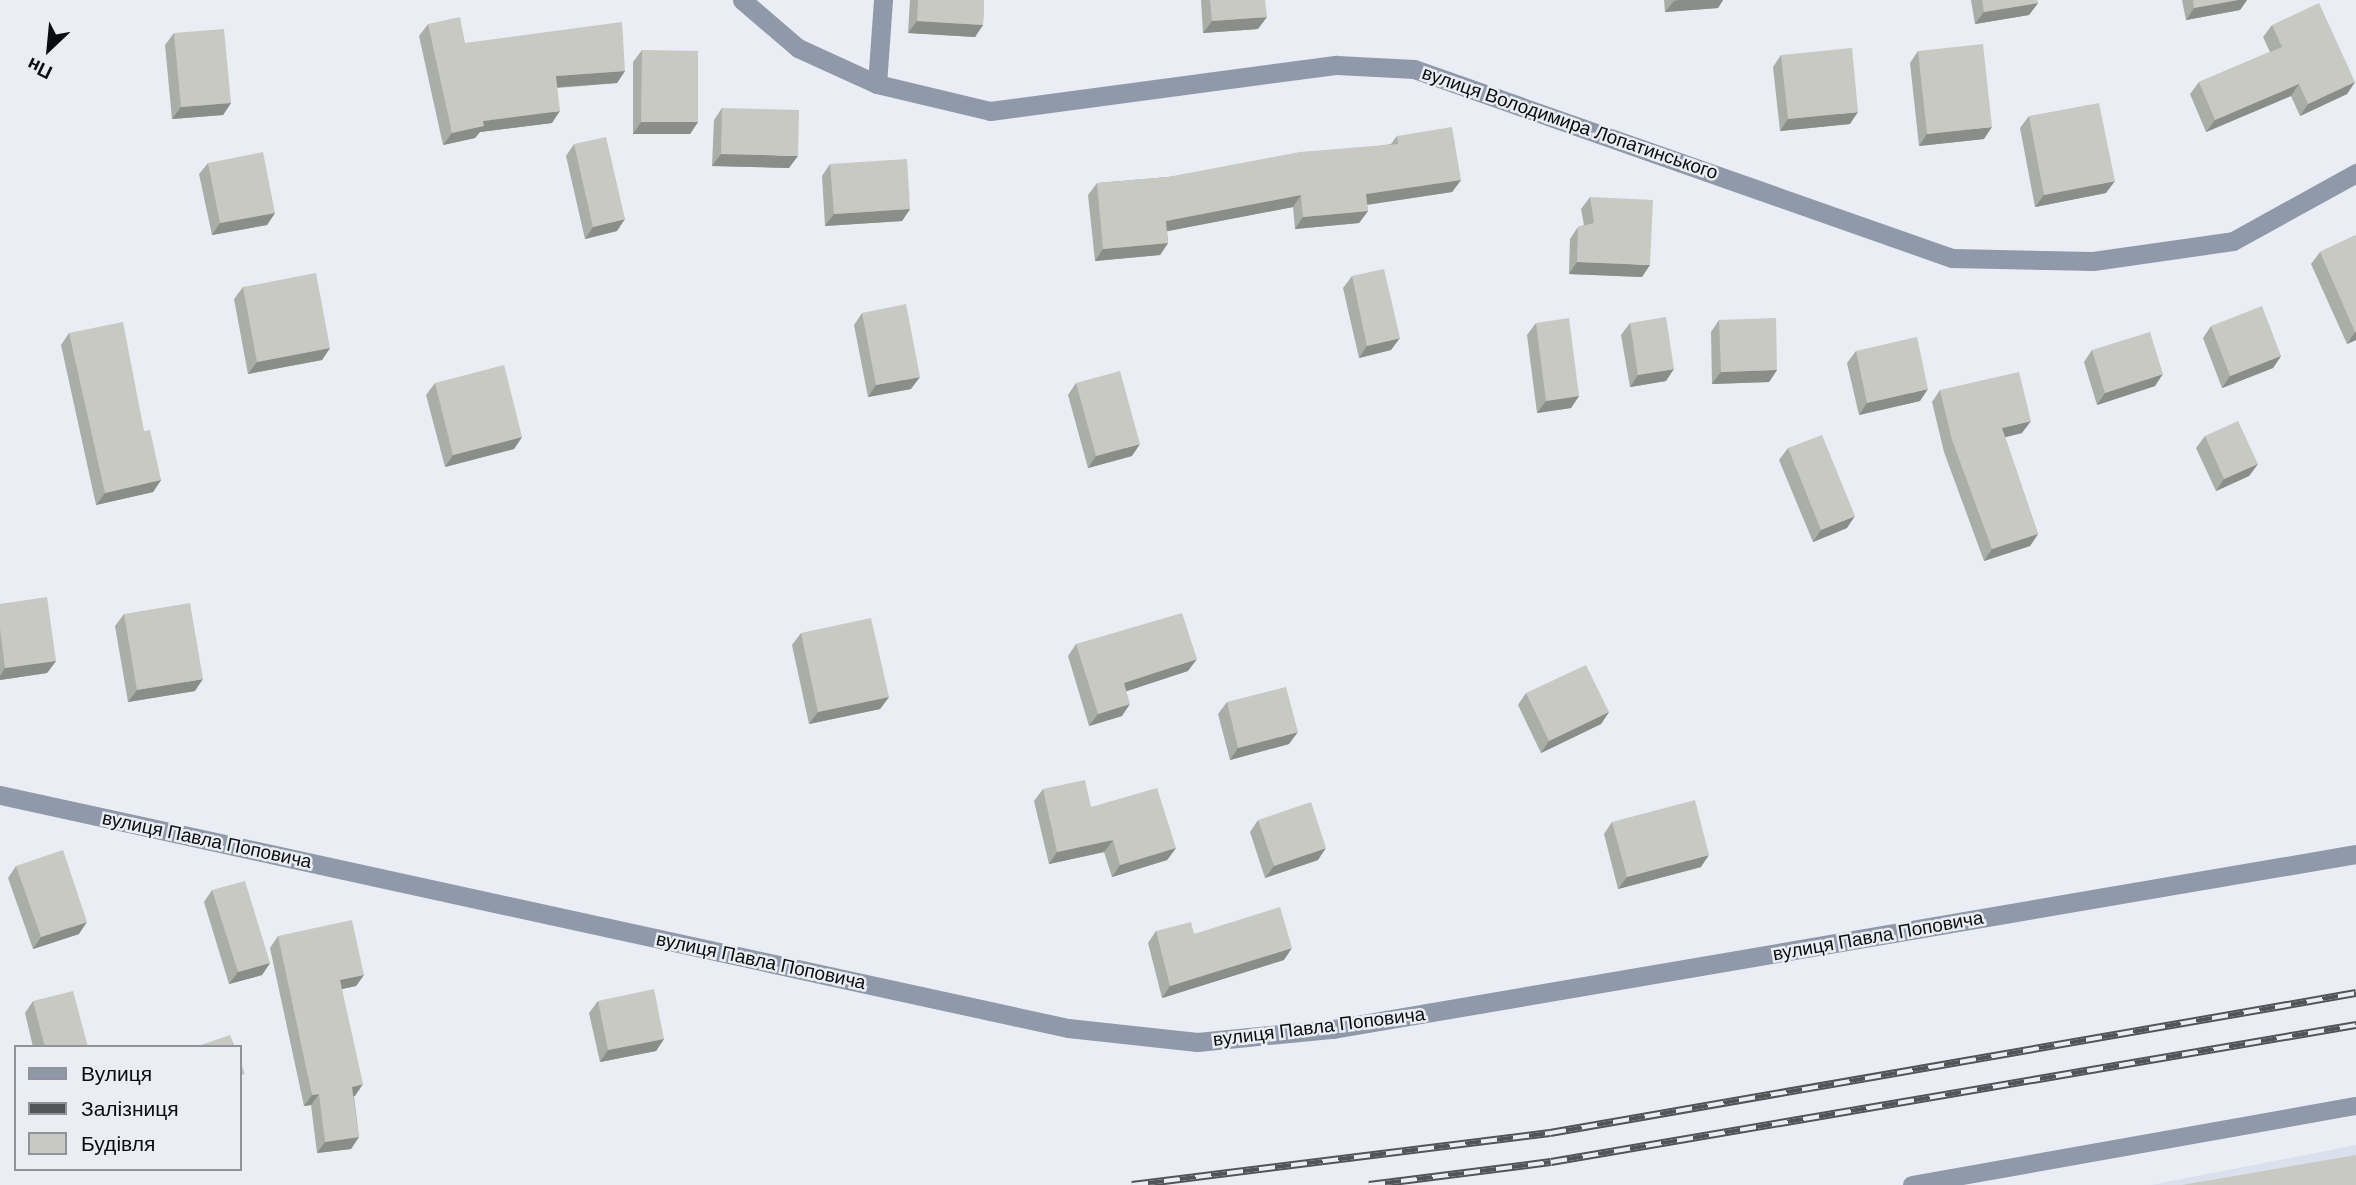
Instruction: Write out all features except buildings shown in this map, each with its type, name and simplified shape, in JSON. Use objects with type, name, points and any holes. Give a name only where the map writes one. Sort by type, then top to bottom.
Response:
[{"type":"street","name":"вулиця Володимира Лопатинського","points":[[742,0],[797,48],[877,84],[990,111],[1338,65],[1414,69],[1952,258],[2093,261],[2233,241],[2356,173]]},
{"type":"street","points":[[877,84],[883,0]]},
{"type":"street","name":"вулиця Павла Поповича","points":[[0,795],[1068,1028],[1197,1042],[1333,1029],[2356,854]]},
{"type":"lane","points":[[1912,1185],[2356,1106]]},
{"type":"shaded area","points":[[2356,1145],[2356,1185],[2151,1185]]},
{"type":"railway","points":[[1132,1185],[1550,1133],[2356,993]]},
{"type":"railway","points":[[1369,1185],[1551,1162],[2356,1025]]}]
